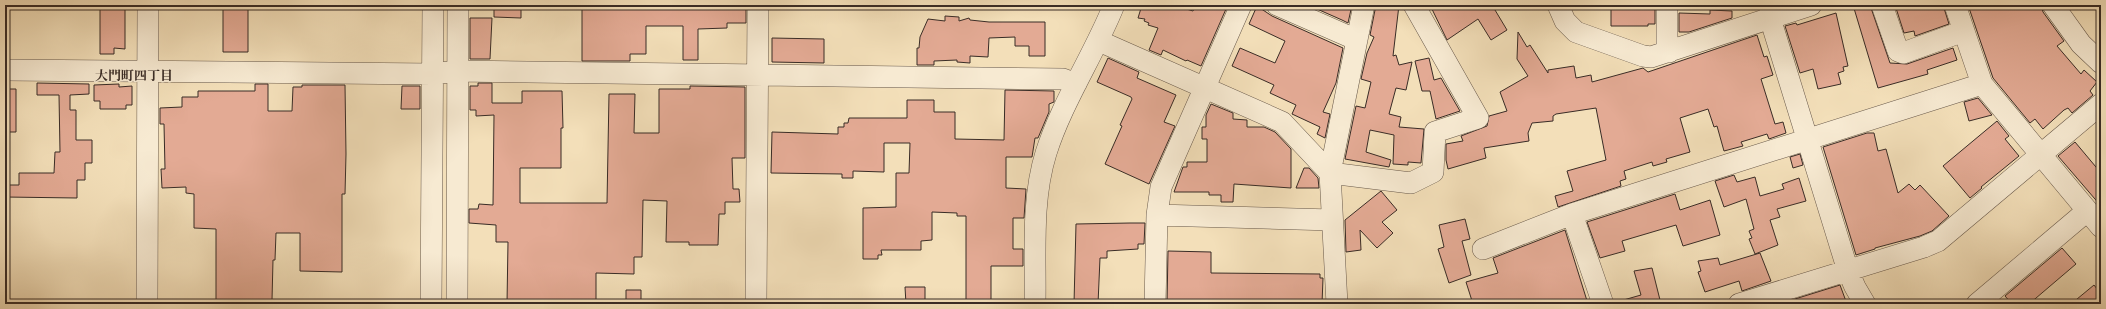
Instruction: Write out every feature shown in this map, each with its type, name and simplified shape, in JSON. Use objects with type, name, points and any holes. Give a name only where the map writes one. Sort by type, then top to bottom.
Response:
[{"type":"street","points":[[147,304],[148,5]]},
{"type":"street","points":[[431,304],[433,5]]},
{"type":"street","points":[[457,304],[458,5]]},
{"type":"street","points":[[756,304],[758,5]]},
{"type":"street","points":[[1035,304],[1037,202],[1046,153],[1076,84],[1099,41],[1114,5]]},
{"type":"street","points":[[1155,304],[1157,215],[1161,187],[1241,5]]},
{"type":"street","points":[[1276,5],[1357,40]]},
{"type":"street","points":[[1337,304],[1330,173],[1364,5]]},
{"type":"street","points":[[1099,41],[1282,122],[1330,173],[1411,183],[1433,172],[1435,132],[1478,118],[1414,5]]},
{"type":"street","points":[[1558,5],[1565,21],[1576,32],[1643,56],[1651,57],[1669,52],[1770,12],[1811,5]]},
{"type":"street","points":[[1667,5],[1667,43],[1669,52]]},
{"type":"street","points":[[1882,5],[1898,50],[1903,53],[1964,31]]},
{"type":"street","points":[[1955,5],[1982,84],[2101,227]]},
{"type":"street","points":[[2053,5],[2081,44],[2101,63]]},
{"type":"street","points":[[1770,12],[1807,140],[1848,271],[1866,304]]},
{"type":"street","points":[[5,70],[432,74],[457,71],[1063,79],[1076,84]]},
{"type":"street","points":[[1483,249],[1572,214],[1982,84]]},
{"type":"street","points":[[1739,304],[1924,247],[1938,241],[2101,104]]},
{"type":"street","points":[[1977,304],[2087,211]]},
{"type":"street","points":[[1572,214],[1603,304]]},
{"type":"street","points":[[1157,215],[1332,220]]},
{"type":"building","points":[[100,5],[125,5],[125,49],[114,48],[114,54],[100,54]]},
{"type":"building","points":[[223,5],[248,5],[248,52],[223,52]]},
{"type":"building","points":[[494,5],[521,5],[521,18],[494,17]]},
{"type":"building","points":[[582,5],[746,7],[746,23],[727,23],[727,28],[698,29],[698,60],[683,60],[683,26],[646,26],[646,54],[630,54],[630,61],[582,61]]},
{"type":"building","points":[[1142,5],[1173,5],[1193,11],[1196,5],[1214,5],[1226,9],[1201,66],[1187,60],[1186,61],[1163,50],[1161,55],[1149,50],[1158,28],[1148,25],[1149,23],[1144,21],[1145,19],[1138,18]]},
{"type":"building","points":[[1308,5],[1352,5],[1348,23]]},
{"type":"building","points":[[1376,5],[1399,5],[1393,56],[1396,55],[1399,65],[1412,62],[1406,90],[1396,88],[1389,114],[1401,117],[1399,127],[1424,129],[1421,163],[1408,162],[1408,165],[1393,164],[1394,135],[1370,130],[1366,152],[1391,160],[1389,167],[1345,159],[1356,106],[1365,108],[1371,82],[1361,79],[1367,53],[1374,37],[1370,35]]},
{"type":"building","points":[[1430,5],[1492,5],[1507,30],[1491,40],[1478,19],[1447,40]]},
{"type":"building","points":[[1611,5],[1655,5],[1655,24],[1648,24],[1648,26],[1611,26]]},
{"type":"building","points":[[1853,5],[1870,5],[1890,63],[1907,64],[1953,48],[1957,60],[1927,70],[1928,74],[1878,88]]},
{"type":"building","points":[[1895,5],[1943,5],[1949,24],[1915,36],[1914,31],[1904,33]]},
{"type":"building","points":[[1968,5],[2041,5],[2043,12],[2064,41],[2057,46],[2081,74],[2084,70],[2097,82],[2090,91],[2093,95],[2072,113],[2068,108],[2064,110],[2043,129],[2035,119],[2030,123],[1993,78]]},
{"type":"building","points":[[1257,6],[1272,16],[1343,48],[1336,83],[1323,112],[1330,114],[1325,138],[1317,134],[1320,127],[1292,114],[1296,105],[1270,93],[1274,85],[1232,66],[1240,48],[1275,63],[1285,41],[1249,24]]},
{"type":"building","points":[[1710,10],[1732,11],[1732,18],[1689,32],[1679,32],[1679,13],[1710,14]]},
{"type":"building","points":[[1836,13],[1848,66],[1843,67],[1844,71],[1838,73],[1841,84],[1818,89],[1813,69],[1800,73],[1785,26],[1796,23],[1797,25]]},
{"type":"building","points":[[945,16],[959,17],[959,21],[969,18],[970,20],[989,22],[1045,22],[1045,56],[1029,56],[1029,46],[1015,46],[1015,37],[989,38],[988,57],[970,56],[970,63],[957,62],[957,60],[934,61],[934,65],[917,65],[917,48],[919,48],[920,37],[928,19],[945,21]]},
{"type":"building","points":[[470,18],[492,18],[490,59],[470,59]]},
{"type":"building","points":[[1518,32],[1527,47],[1530,45],[1548,73],[1548,70],[1574,66],[1576,78],[1591,75],[1592,82],[1643,68],[1648,72],[1757,35],[1764,57],[1767,56],[1773,75],[1761,79],[1775,124],[1783,122],[1786,133],[1769,139],[1767,134],[1741,142],[1743,146],[1724,151],[1717,126],[1714,127],[1708,109],[1680,118],[1690,152],[1666,159],[1667,162],[1653,166],[1652,162],[1624,171],[1626,179],[1620,181],[1621,186],[1558,207],[1555,196],[1573,191],[1567,171],[1606,160],[1596,108],[1556,114],[1553,116],[1553,121],[1532,123],[1528,133],[1529,141],[1484,148],[1486,158],[1448,169],[1446,160],[1446,144],[1463,141],[1461,136],[1487,126],[1489,116],[1507,111],[1500,92],[1528,76],[1517,59]]},
{"type":"building","points":[[772,38],[824,39],[824,63],[772,62]]},
{"type":"building","points":[[1108,58],[1139,72],[1137,78],[1176,95],[1164,122],[1175,126],[1149,184],[1105,164],[1132,99],[1131,97],[1097,82]]},
{"type":"building","points":[[1429,58],[1434,80],[1441,78],[1460,111],[1436,119],[1430,91],[1422,91],[1415,61]]},
{"type":"building","points":[[37,83],[89,84],[89,94],[70,95],[70,110],[76,110],[76,140],[92,140],[92,163],[85,163],[85,180],[77,180],[77,198],[5,197],[5,185],[19,185],[19,173],[54,173],[55,152],[60,152],[59,95],[37,95]]},
{"type":"building","points":[[478,83],[492,83],[492,103],[522,103],[522,91],[562,91],[563,128],[561,128],[561,168],[520,168],[520,203],[607,203],[609,94],[635,94],[634,133],[659,133],[659,89],[690,89],[690,86],[745,87],[745,158],[732,158],[733,189],[739,189],[740,202],[725,202],[725,214],[719,214],[718,245],[689,245],[689,242],[666,242],[667,201],[643,200],[642,257],[634,257],[634,274],[596,273],[596,304],[539,301],[539,304],[507,304],[508,242],[496,242],[496,225],[469,223],[469,209],[478,209],[479,204],[493,205],[494,115],[476,116],[476,110],[470,110],[470,86],[478,86]]},
{"type":"building","points":[[119,84],[119,87],[132,86],[132,105],[126,105],[126,109],[100,109],[100,101],[94,101],[94,85]]},
{"type":"building","points":[[255,84],[268,84],[268,111],[292,111],[293,87],[302,87],[302,85],[345,85],[346,154],[345,194],[342,194],[342,272],[300,271],[300,233],[276,233],[275,260],[273,260],[272,300],[267,300],[267,304],[254,304],[255,300],[216,301],[216,229],[194,228],[194,194],[186,193],[186,187],[162,188],[161,169],[165,169],[164,124],[160,124],[160,108],[182,107],[182,97],[198,97],[198,91],[255,91]]},
{"type":"building","points":[[402,86],[420,86],[420,109],[401,109]]},
{"type":"building","points":[[5,89],[16,89],[16,132],[5,132]]},
{"type":"building","points":[[1005,90],[1054,91],[1054,102],[1049,104],[1049,112],[1038,138],[1035,138],[1032,157],[1006,157],[1006,188],[1026,189],[1024,218],[1013,218],[1013,249],[1023,249],[1023,266],[991,266],[991,304],[966,304],[966,216],[957,216],[957,213],[932,212],[932,240],[921,241],[921,250],[881,250],[882,255],[878,255],[878,259],[863,259],[863,208],[896,207],[896,173],[909,173],[910,143],[884,143],[884,172],[853,171],[853,178],[842,178],[842,174],[771,173],[772,132],[838,134],[838,127],[844,127],[844,123],[848,123],[849,118],[907,118],[907,100],[934,100],[934,112],[955,112],[955,139],[1004,140]]},
{"type":"building","points":[[1978,98],[1992,115],[1969,121],[1964,102]]},
{"type":"building","points":[[1211,104],[1233,113],[1233,119],[1247,120],[1247,127],[1264,127],[1275,132],[1291,149],[1291,188],[1234,184],[1233,202],[1221,202],[1221,195],[1209,195],[1209,192],[1174,192],[1183,167],[1187,167],[1187,162],[1207,162],[1207,139],[1202,139],[1202,127],[1206,127],[1206,115]]},
{"type":"building","points":[[1997,121],[2009,136],[2005,139],[2019,156],[1970,198],[1943,166]]},
{"type":"building","points":[[1867,133],[1874,133],[1878,151],[1886,149],[1898,193],[1909,184],[1915,190],[1920,185],[1949,216],[1932,231],[1856,255],[1823,147]]},
{"type":"building","points":[[2075,142],[2101,173],[2101,206],[2058,156]]},
{"type":"building","points":[[1800,154],[1803,165],[1793,168],[1790,157]]},
{"type":"building","points":[[1304,168],[1309,168],[1318,178],[1319,188],[1296,188]]},
{"type":"building","points":[[1734,175],[1737,182],[1755,177],[1760,196],[1784,189],[1782,184],[1799,178],[1806,201],[1777,209],[1780,217],[1770,220],[1778,245],[1755,254],[1749,239],[1752,238],[1749,231],[1754,229],[1746,199],[1724,207],[1715,181]]},
{"type":"building","points":[[1381,191],[1397,210],[1382,222],[1393,233],[1377,248],[1360,230],[1361,250],[1346,252],[1345,220]]},
{"type":"building","points":[[1675,194],[1680,210],[1710,200],[1720,235],[1683,246],[1676,225],[1622,241],[1625,251],[1600,258],[1587,222]]},
{"type":"building","points":[[1465,219],[1470,239],[1462,241],[1471,275],[1449,283],[1438,249],[1444,247],[1439,225]]},
{"type":"building","points":[[1145,223],[1144,244],[1138,244],[1138,249],[1107,251],[1107,258],[1100,258],[1098,304],[1074,304],[1076,224]]},
{"type":"building","points":[[1565,230],[1588,304],[1473,304],[1466,282],[1498,273],[1493,258]]},
{"type":"building","points":[[2062,248],[2076,264],[2029,304],[2012,304],[2005,296]]},
{"type":"building","points":[[1168,251],[1211,252],[1211,273],[1320,274],[1320,278],[1323,278],[1322,304],[1167,304]]},
{"type":"building","points":[[1760,253],[1771,281],[1742,291],[1739,281],[1705,292],[1698,272],[1701,271],[1698,261],[1718,258],[1720,265]]},
{"type":"building","points":[[1652,268],[1661,304],[1620,304],[1620,301],[1641,295],[1634,271]]},
{"type":"building","points":[[1840,285],[1847,304],[1786,304],[1795,299]]},
{"type":"building","points":[[2094,285],[2101,294],[2101,304],[2071,304]]},
{"type":"building","points":[[905,287],[925,287],[925,304],[906,304]]},
{"type":"building","points":[[626,290],[641,290],[641,304],[626,304]]},
{"type":"district","name":"大門町四丁目","points":[[134,75]]}]
